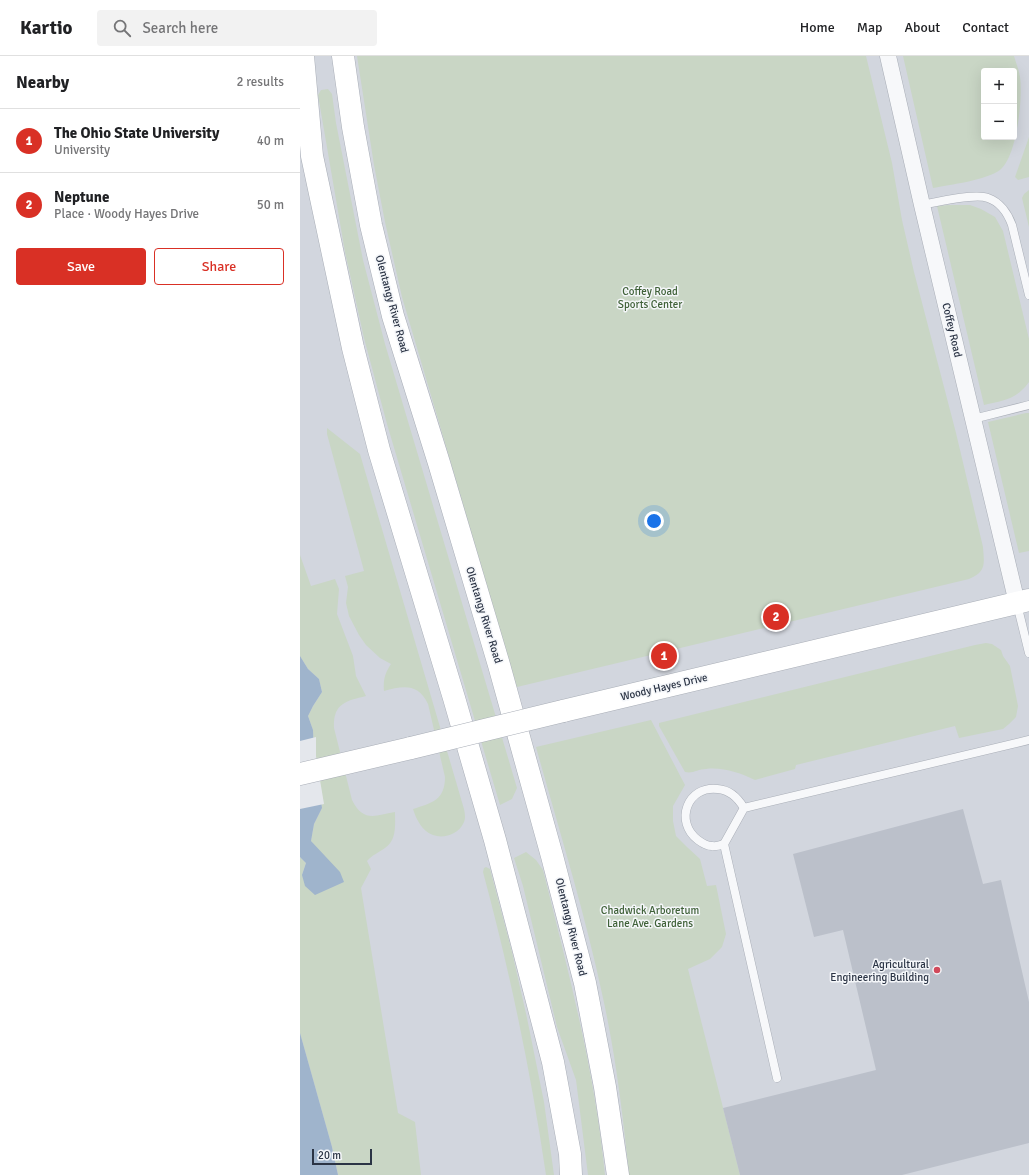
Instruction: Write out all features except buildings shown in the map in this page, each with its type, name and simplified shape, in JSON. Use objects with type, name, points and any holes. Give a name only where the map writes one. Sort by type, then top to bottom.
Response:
[{"type":"main road","points":[[303,56],[312,156],[353,348],[379,450],[495,840],[553,1062],[570,1154],[571,1175]]},
{"type":"main road","name":"Olentangy River Road","points":[[343,56],[353,127],[371,225],[393,316],[439,463],[499,665],[552,856],[585,983],[605,1087],[618,1175]]},
{"type":"main road","name":"Woody Hayes Drive","points":[[300,774],[1023,601]]},
{"type":"street","name":"Coffey Road","points":[[888,56],[973,419],[1023,601]]},
{"type":"lane","points":[[922,204],[977,196],[988,198],[1001,206],[1008,214],[1012,225],[1029,295]]},
{"type":"lane","points":[[973,419],[1029,405]]},
{"type":"lane","points":[[1023,601],[1029,653]]},
{"type":"lane","points":[[777,1078],[724,844],[744,808],[1029,740]]},
{"type":"lane","points":[[724,844],[712,846],[702,843],[692,836],[687,826],[685,816],[688,804],[694,796],[702,790],[713,788],[732,794],[739,799],[744,808]]},
{"type":"shaded area","points":[[300,56],[1029,56],[1029,1175],[300,1175]]},
{"type":"green space","name":"Coffey Road Sports Center","points":[[357,56],[866,56],[892,163],[902,220],[914,272],[956,433],[983,547],[984,562],[982,570],[969,579],[517,687],[402,297],[374,165]]},
{"type":"green space","points":[[903,56],[1014,56],[1020,77],[1021,86],[1017,131],[1017,68],[981,68],[981,140],[1015,140],[1011,153],[1006,163],[1000,170],[986,177],[968,182],[933,188]]},
{"type":"green space","points":[[328,89],[332,94],[336,123],[363,260],[385,344],[517,788],[512,799],[500,805],[387,424],[364,338],[345,252],[318,95],[321,90]]},
{"type":"green space","points":[[1029,137],[1029,177],[1018,180],[1015,177]]},
{"type":"green space","points":[[1029,190],[1029,227],[1022,198]]},
{"type":"green space","points":[[970,205],[995,217],[1003,231],[1029,339],[1029,382],[1014,396],[984,405],[937,206]]},
{"type":"green space","points":[[1029,413],[1029,551],[1019,553],[988,422]]},
{"type":"green space","points":[[327,428],[360,454],[464,809],[465,818],[461,828],[450,835],[437,836],[426,831],[420,824],[413,809],[426,805],[440,796],[444,785],[445,777],[428,704],[420,692],[415,689],[404,687],[384,691],[385,677],[391,664],[380,658],[366,645],[349,616],[346,603],[348,587],[345,576],[364,571],[327,434]]},
{"type":"green space","points":[[300,555],[311,586],[335,579],[339,589],[337,614],[353,656],[356,676],[366,696],[346,702],[342,705],[338,709],[334,720],[334,728],[352,800],[360,812],[365,815],[375,816],[395,812],[395,827],[392,841],[389,845],[367,861],[371,869],[361,888],[398,1113],[415,1122],[421,1175],[338,1175],[332,1147],[300,1033],[300,857],[306,863],[302,875],[318,850],[311,841],[314,824],[322,808],[314,756],[313,730],[308,716],[322,692],[319,679],[308,669],[300,656]]},
{"type":"green space","points":[[986,643],[992,644],[1001,650],[1010,666],[1018,706],[1016,717],[1003,729],[959,738],[955,726],[796,765],[795,769],[755,780],[737,773],[719,769],[703,769],[685,772],[659,726],[659,723]]},
{"type":"green space","name":"Chadwick Arboretum Lane Ave. Gardens","points":[[651,720],[685,785],[673,806],[673,821],[676,836],[700,859],[707,886],[716,885],[726,934],[722,947],[710,959],[688,969],[740,1175],[629,1175],[619,1086],[603,998],[580,903],[536,747]]},
{"type":"green space","points":[[526,852],[536,860],[543,870],[562,945],[588,1060],[595,1098],[605,1175],[588,1175],[576,1080],[557,1027],[523,886],[514,858]]},
{"type":"green space","points":[[486,867],[490,869],[512,952],[527,1018],[544,1102],[554,1175],[546,1175],[534,1099],[519,1023],[483,872],[484,868]]},
{"type":"water","points":[[300,656],[308,669],[319,679],[322,692],[308,716],[313,730],[314,756],[322,808],[314,824],[311,841],[340,872],[344,882],[315,895],[305,886],[302,875],[306,863],[300,857]]},
{"type":"water","points":[[300,1033],[332,1147],[338,1175],[300,1175]]},
{"type":"pier","points":[[316,737],[316,756],[324,804],[300,809],[300,741]]},
{"type":"place","name":"Neptune","points":[[776,617]]},
{"type":"place","name":"The Ohio State University","points":[[664,656]]},
{"type":"place","name":"Agricultural Engineering Building","points":[[937,970]]}]
